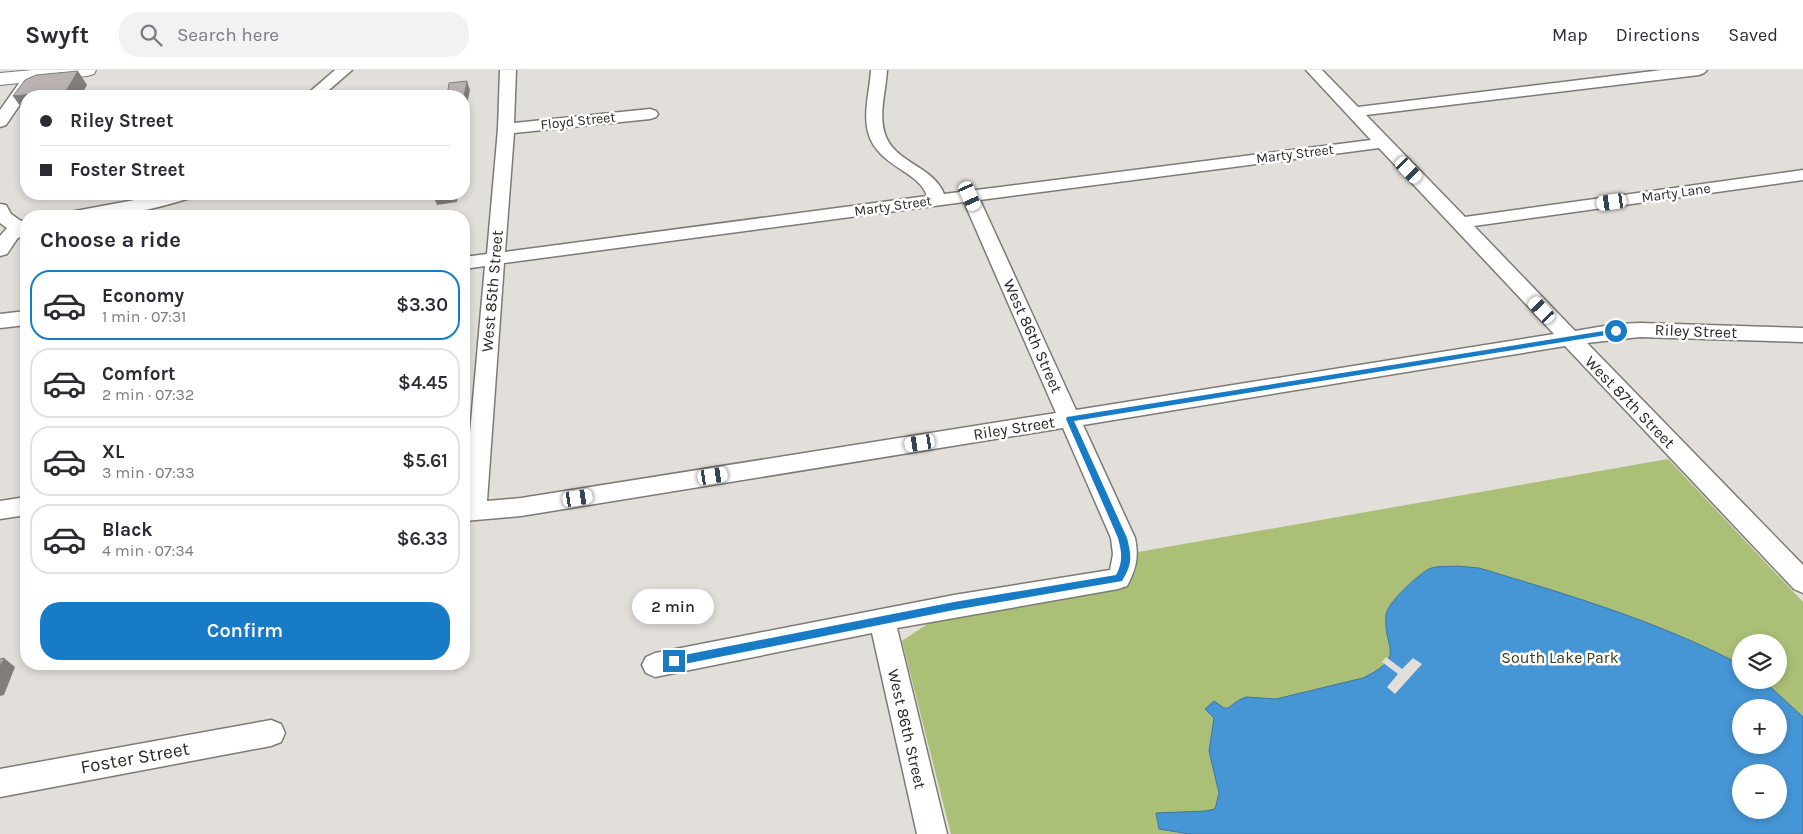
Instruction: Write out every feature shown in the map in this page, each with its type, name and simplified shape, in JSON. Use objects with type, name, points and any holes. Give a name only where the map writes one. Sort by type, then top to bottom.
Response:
[{"type":"main road","points":[[0,78],[87,70]]},
{"type":"street","points":[[320,90],[344,70]]},
{"type":"street","name":"West 85th Street","points":[[470,508],[476,498],[506,129],[508,70]]},
{"type":"street","points":[[879,70],[874,117],[879,140],[894,159],[932,186],[937,200]]},
{"type":"street","name":"West 87th Street","points":[[1314,70],[1803,582]]},
{"type":"street","points":[[1354,112],[1699,70]]},
{"type":"street","points":[[0,122],[7,101],[32,75]]},
{"type":"street","name":"Floyd Street","points":[[506,129],[650,114]]},
{"type":"street","name":"Marty Street","points":[[470,262],[1383,143]]},
{"type":"street","name":"Marty Lane","points":[[1460,223],[1803,175]]},
{"type":"street","name":"West 86th Street","points":[[932,834],[882,621],[954,606],[1118,579],[1125,567],[1127,554],[1123,538],[970,196]]},
{"type":"street","points":[[111,210],[166,200]]},
{"type":"street","points":[[0,209],[4,217],[20,225]]},
{"type":"street","points":[[0,250],[6,239],[20,228]]},
{"type":"street","points":[[0,322],[20,319]]},
{"type":"street","name":"Riley Street","points":[[470,512],[521,507],[1569,338],[1637,329],[1691,329],[1760,335],[1803,335]]},
{"type":"street","points":[[0,510],[20,507]]},
{"type":"street","points":[[655,665],[882,621]]},
{"type":"street","name":"Foster Street","points":[[0,783],[271,733]]},
{"type":"green space","name":"South Lake Park","points":[[1668,459],[1803,602],[1803,834],[951,834],[902,641],[954,606],[1100,582],[1127,554]]},
{"type":"water","points":[[1430,568],[1479,568],[1613,610],[1678,635],[1732,660],[1732,689],[1773,689],[1783,699],[1732,699],[1732,754],[1787,754],[1787,702],[1803,717],[1803,834],[1189,834],[1159,829],[1156,813],[1215,809],[1219,793],[1209,751],[1214,718],[1205,709],[1214,701],[1224,708],[1228,708],[1246,697],[1276,699],[1363,678],[1377,670],[1385,664],[1389,657],[1386,615],[1391,604],[1416,578]]},
{"type":"pier","points":[[1386,657],[1402,669],[1413,658],[1422,664],[1395,694],[1387,687],[1398,674],[1382,662]]},
{"type":"building","points":[[78,71],[67,90],[20,90],[20,95],[13,96],[25,80],[36,75]]},
{"type":"building","points":[[467,81],[465,90],[448,90],[449,83]]},
{"type":"building","points":[[4,658],[0,667],[0,659]]},
{"type":"route","points":[[674,661],[954,606],[1118,579],[1125,567],[1127,554],[1123,538],[1070,419],[1616,331]]}]
